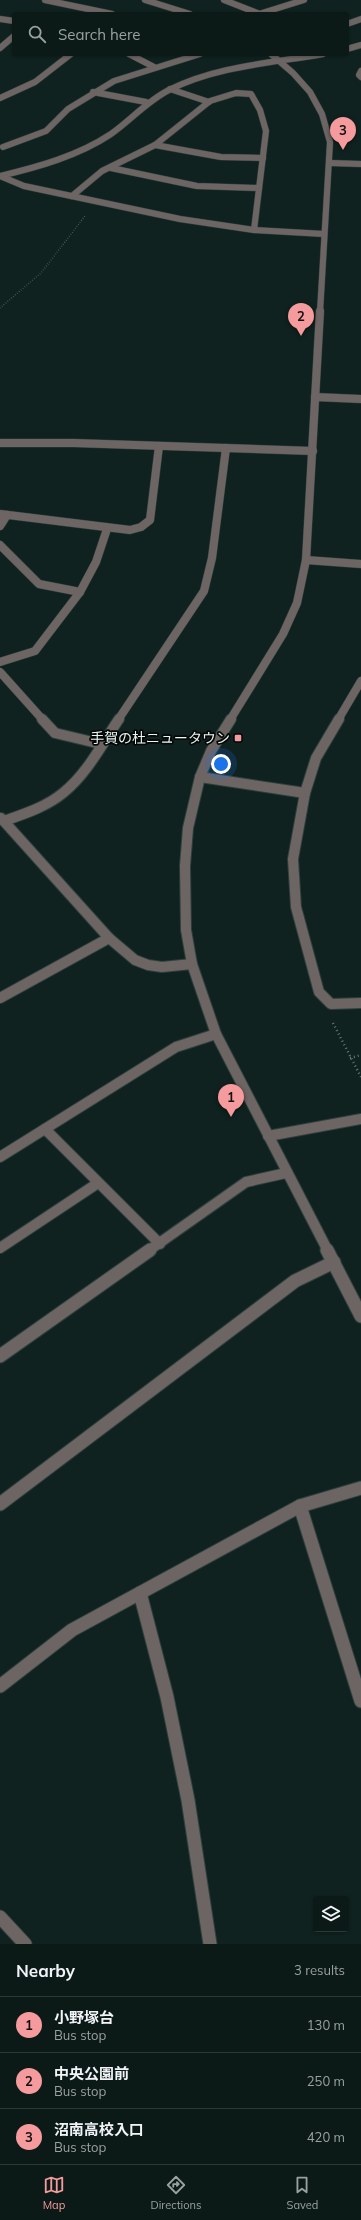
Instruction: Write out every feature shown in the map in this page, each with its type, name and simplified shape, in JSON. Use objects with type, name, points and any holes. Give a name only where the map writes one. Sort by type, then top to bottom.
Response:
[{"type":"street","points":[[45,0],[58,1],[104,12]]},
{"type":"street","points":[[145,0],[184,12]]},
{"type":"street","points":[[224,0],[255,12]]},
{"type":"street","points":[[266,12],[304,0]]},
{"type":"street","points":[[0,18],[12,21]]},
{"type":"street","points":[[349,23],[361,19]]},
{"type":"street","points":[[0,48],[12,38]]},
{"type":"street","points":[[349,48],[361,45]]},
{"type":"street","points":[[0,98],[35,82],[68,56]]},
{"type":"street","points":[[133,56],[154,67]]},
{"type":"street","points":[[1,147],[37,136],[46,131],[68,109],[93,92],[131,74],[193,56]]},
{"type":"street","points":[[274,56],[300,79],[316,98],[326,123],[330,142],[330,163],[324,234],[306,560],[297,603],[283,634],[215,744],[200,777],[188,828],[184,866],[186,930],[192,964],[216,1034],[286,1173],[361,1316]]},
{"type":"street","points":[[0,176],[38,166],[88,146],[128,120],[146,102],[170,89],[194,80],[222,73],[313,56]]},
{"type":"street","points":[[361,71],[359,75],[361,77]]},
{"type":"street","points":[[170,89],[209,102]]},
{"type":"street","points":[[72,196],[96,175],[156,145],[191,112],[209,102],[236,91],[251,94],[260,110],[266,131],[254,230]]},
{"type":"street","points":[[93,92],[146,102]]},
{"type":"street","points":[[156,145],[221,157],[263,158]]},
{"type":"street","points":[[330,163],[361,164]]},
{"type":"street","points":[[111,168],[197,186],[259,188]]},
{"type":"street","points":[[0,176],[24,186],[180,219],[254,230],[324,234]]},
{"type":"street","points":[[315,397],[361,399]]},
{"type":"street","points":[[0,443],[313,451]]},
{"type":"street","points":[[0,526],[3,514],[107,528],[130,530],[141,527],[150,520],[159,446]]},
{"type":"street","points":[[192,964],[162,967],[148,965],[135,960],[109,938],[2,819],[44,806],[66,793],[79,778],[204,591],[212,558],[226,448]]},
{"type":"street","points":[[0,662],[35,651],[80,592],[96,562],[107,528]]},
{"type":"street","points":[[0,545],[39,584],[80,592]]},
{"type":"street","points":[[306,560],[361,564]]},
{"type":"street","points":[[0,672],[54,733],[101,744]]},
{"type":"street","points":[[361,681],[316,758],[305,793],[293,859],[296,908],[318,992],[330,1004],[361,1003]]},
{"type":"street","points":[[200,777],[305,793]]},
{"type":"street","points":[[0,998],[109,938]]},
{"type":"street","points":[[0,1157],[176,1047],[216,1034]]},
{"type":"street","points":[[268,1136],[361,1119]]},
{"type":"street","points":[[45,1129],[160,1244]]},
{"type":"street","points":[[0,1356],[246,1182],[286,1173]]},
{"type":"street","points":[[0,1248],[98,1183]]},
{"type":"street","points":[[0,1504],[295,1281],[334,1262]]},
{"type":"street","points":[[0,1686],[72,1630],[300,1506],[361,1488]]},
{"type":"street","points":[[300,1506],[352,1668],[361,1701]]},
{"type":"street","points":[[140,1593],[167,1697],[188,1800],[210,1944]]},
{"type":"street","points":[[0,1917],[25,1944]]},
{"type":"path","points":[[0,308],[41,273],[79,225],[95,201]]},
{"type":"path","points":[[330,1004],[329,1014],[350,1058],[361,1077]]},
{"type":"path","points":[[350,1058],[361,1055]]},
{"type":"place","name":"沼南高校入口","points":[[343,150]]},
{"type":"place","name":"中央公園前","points":[[301,336]]},
{"type":"place","name":"手賀の杜ニュータウン","points":[[238,738]]},
{"type":"place","name":"小野塚台","points":[[231,1117]]}]
